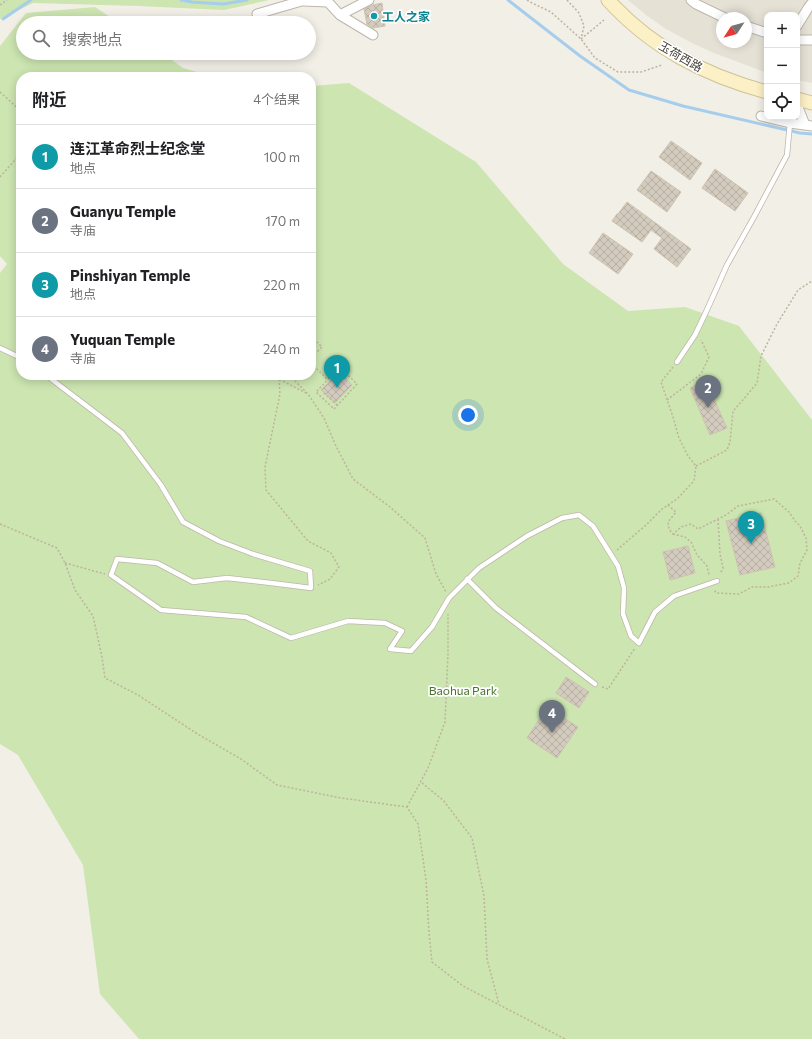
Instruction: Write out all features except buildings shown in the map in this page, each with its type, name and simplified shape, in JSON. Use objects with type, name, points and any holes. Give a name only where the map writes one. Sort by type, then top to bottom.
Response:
[{"type":"main road","name":"玉荷西路","points":[[608,0],[633,24],[657,43],[675,54],[702,69],[734,82],[764,91]]},
{"type":"main road","points":[[800,100],[812,103]]},
{"type":"street","points":[[340,15],[369,0]]},
{"type":"street","points":[[691,0],[716,14]]},
{"type":"street","points":[[256,14],[304,1],[328,2],[340,15],[373,35]]},
{"type":"street","points":[[800,21],[812,3]]},
{"type":"street","points":[[752,28],[764,32]]},
{"type":"street","points":[[800,40],[812,40]]},
{"type":"street","points":[[800,110],[809,126]]},
{"type":"street","points":[[761,116],[809,126]]},
{"type":"lane","points":[[677,362],[695,335],[727,265],[787,155],[790,123]]},
{"type":"lane","points":[[0,348],[16,356]]},
{"type":"lane","points":[[53,380],[122,433],[161,484],[183,522],[219,541],[253,554],[310,571],[311,588],[227,578],[193,582],[157,563],[117,559],[111,575],[161,610],[246,617],[291,638],[348,621],[385,623],[402,631],[390,648],[411,651],[432,627],[449,598],[479,568],[527,536],[562,518],[579,515],[593,526],[618,566],[624,588],[623,614],[631,636],[639,643],[655,612],[674,596],[717,581]]},
{"type":"lane","points":[[467,579],[496,608],[595,684]]},
{"type":"path","points":[[0,5],[7,0]]},
{"type":"path","points":[[527,0],[551,12],[581,39],[595,58],[618,72],[640,72],[662,65]]},
{"type":"path","points":[[567,0],[579,13],[584,26],[581,39]]},
{"type":"path","points":[[581,39],[604,20]]},
{"type":"path","points":[[0,92],[16,106]]},
{"type":"path","points":[[0,177],[16,159]]},
{"type":"path","points":[[696,466],[727,450],[730,442],[733,411],[757,383],[761,356],[777,324],[798,290],[812,281]]},
{"type":"path","points":[[667,400],[701,374],[709,358],[702,342],[695,335]]},
{"type":"path","points":[[316,341],[322,347],[316,353]]},
{"type":"path","points":[[611,556],[662,510],[677,499],[694,481],[696,466],[688,456],[679,438],[674,417],[661,382],[677,362]]},
{"type":"path","points":[[340,367],[358,384],[334,409],[316,392],[328,379],[340,367]]},
{"type":"path","points":[[316,368],[328,379]]},
{"type":"path","points":[[279,380],[280,394],[265,467],[266,490],[308,541],[331,553],[340,567],[330,579],[311,588]]},
{"type":"path","points":[[281,380],[308,394]]},
{"type":"path","points":[[295,380],[308,394],[324,418],[353,479],[390,507],[425,538],[436,574],[449,598],[445,722],[428,768],[407,807]]},
{"type":"path","points":[[324,393],[337,405]]},
{"type":"path","points":[[673,534],[681,527],[691,524],[698,528],[718,519],[738,506],[774,499],[789,512],[800,526],[806,538],[807,550],[800,563],[798,576],[789,583],[768,587],[752,587],[739,594],[716,593],[710,584]]},
{"type":"path","points":[[668,505],[676,512],[668,522],[669,529],[673,534],[685,537],[691,542],[697,555],[707,566],[709,575],[704,586]]},
{"type":"path","points":[[717,581],[723,568],[720,554],[718,519]]},
{"type":"path","points":[[0,524],[57,548],[65,563],[75,590],[93,616],[102,656],[105,678],[138,695],[196,733],[241,759],[277,785],[342,798],[407,807],[418,824],[426,880],[432,962],[463,986],[565,1039]]},
{"type":"path","points":[[65,563],[111,575]]},
{"type":"path","points":[[595,684],[608,689],[639,643]]},
{"type":"path","points":[[421,782],[443,800],[472,838],[484,896],[487,959],[498,1004]]},
{"type":"shaded area","points":[[628,0],[812,0],[812,83],[800,81],[800,12],[764,12],[764,72],[714,53],[666,29]]},
{"type":"green space","points":[[0,0],[269,0],[224,10],[33,3],[0,19]]},
{"type":"green space","name":"Baohua Park","points":[[95,7],[108,16],[24,16],[26,13]]},
{"type":"green space","name":"Baohua Park","points":[[16,26],[16,60],[172,60],[183,68],[197,72],[16,72],[16,380],[316,380],[316,86],[349,83],[476,162],[563,264],[628,311],[685,307],[739,326],[812,420],[812,1039],[139,1039],[100,994],[83,865],[18,755],[0,744],[0,273],[7,264],[0,256],[0,46]]},
{"type":"waterway","points":[[3,19],[31,0]]},
{"type":"waterway","points":[[181,0],[223,4],[247,0]]},
{"type":"waterway","points":[[508,0],[580,56],[629,90],[683,106],[800,133],[812,134]]},
{"type":"place","name":"工人之家","points":[[374,16]]},
{"type":"place","name":"连江革命烈士纪念堂","points":[[337,388]]},
{"type":"place","name":"Guanyu Temple","points":[[708,408]]},
{"type":"place","name":"Pinshiyan Temple","points":[[751,544]]},
{"type":"place","name":"Yuquan Temple","points":[[552,733]]}]
